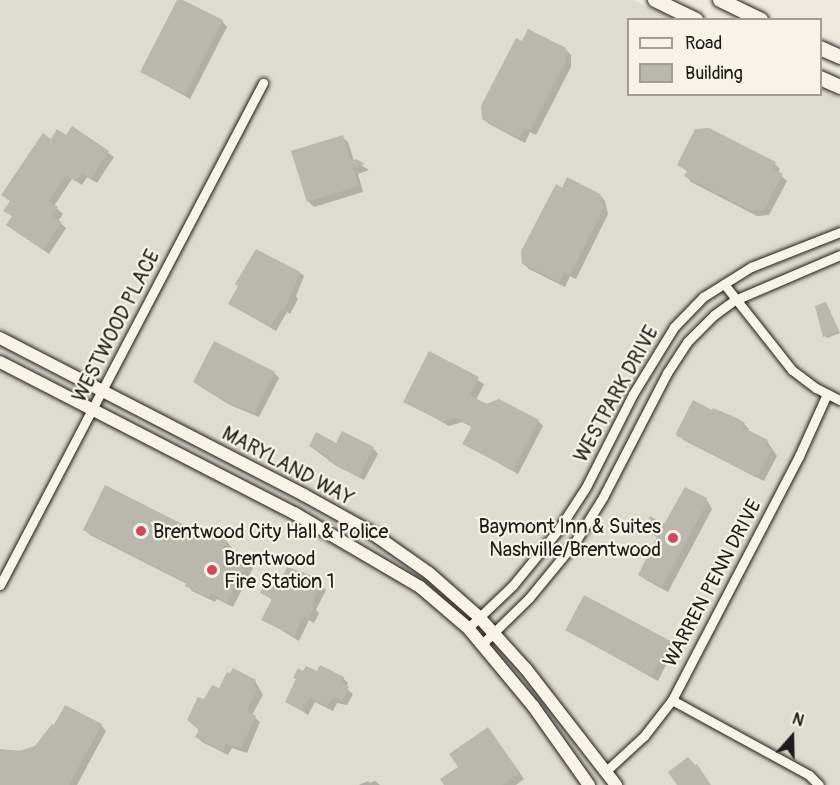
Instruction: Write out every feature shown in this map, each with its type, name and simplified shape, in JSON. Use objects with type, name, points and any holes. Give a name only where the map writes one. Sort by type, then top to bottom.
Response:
[{"type":"main road","points":[[655,0],[692,18]]},
{"type":"main road","points":[[720,0],[757,18]]},
{"type":"main road","points":[[822,49],[840,57]]},
{"type":"main road","points":[[822,79],[840,87]]},
{"type":"main road","name":"MARYLAND WAY","points":[[0,338],[369,531],[429,573],[479,617],[539,685],[616,785]]},
{"type":"main road","name":"MARYLAND WAY","points":[[0,362],[350,544],[410,581],[468,627],[532,706],[589,785]]},
{"type":"main road","points":[[245,489],[271,478]]},
{"type":"main road","points":[[589,785],[606,771]]},
{"type":"street","name":"WESTWOOD PLACE","points":[[0,585],[263,83]]},
{"type":"street","name":"WESTPARK DRIVE","points":[[468,627],[513,585],[558,530],[586,487],[644,374],[674,327],[704,297],[751,267],[840,232]]},
{"type":"street","name":"WESTPARK DRIVE","points":[[481,645],[529,598],[575,542],[603,497],[662,383],[687,342],[714,315],[735,300],[840,255]]},
{"type":"street","points":[[724,284],[792,370],[827,394],[840,400]]},
{"type":"street","points":[[644,374],[662,383]]},
{"type":"street","name":"WARREN PENN DRIVE","points":[[606,771],[644,736],[672,700],[799,456],[827,394]]},
{"type":"street","points":[[672,700],[809,775],[819,785]]},
{"type":"shaded area","points":[[0,0],[633,0],[672,18],[627,18],[627,96],[822,96],[822,89],[840,98],[840,785],[0,785]]},
{"type":"building","points":[[177,0],[183,0],[223,20],[185,95],[140,72]]},
{"type":"building","points":[[528,29],[566,48],[566,61],[530,131],[525,128],[519,138],[482,119],[481,106],[516,38],[522,41]]},
{"type":"building","points":[[72,126],[109,151],[91,179],[82,173],[76,181],[66,175],[49,201],[58,207],[52,216],[62,222],[43,250],[6,225],[12,216],[3,211],[10,201],[1,195],[43,133],[51,139],[57,129],[66,135]]},
{"type":"building","points":[[709,128],[776,162],[772,169],[783,174],[764,210],[751,211],[684,176],[687,171],[677,165],[695,129]]},
{"type":"building","points":[[343,135],[351,161],[356,159],[365,164],[353,168],[359,186],[307,202],[291,151]]},
{"type":"building","points":[[567,177],[600,194],[604,208],[570,275],[564,272],[559,282],[522,264],[521,251],[556,184],[562,188]]},
{"type":"building","points":[[256,249],[300,272],[285,309],[282,308],[270,327],[228,304],[238,286],[235,284]]},
{"type":"building","points":[[826,302],[839,331],[823,337],[815,306]]},
{"type":"building","points":[[214,341],[275,372],[254,413],[222,400],[193,382]]},
{"type":"building","points":[[429,351],[479,377],[470,395],[486,404],[499,399],[539,420],[513,470],[462,444],[472,426],[456,418],[443,422],[403,402]]},
{"type":"building","points":[[693,400],[712,410],[713,408],[737,418],[745,423],[742,427],[768,440],[765,446],[772,449],[758,476],[755,477],[677,436],[676,433]]},
{"type":"building","points":[[342,431],[374,447],[359,476],[342,469],[328,460],[329,457],[309,446],[316,432],[336,443]]},
{"type":"building","name":"Brentwood City Hall & Police","points":[[105,485],[200,533],[202,528],[227,541],[223,549],[248,562],[227,603],[211,594],[209,598],[185,586],[186,583],[83,530]]},
{"type":"building","name":"Baymont Inn & Suites Nashville/Brentwood","points":[[685,487],[707,498],[707,503],[662,587],[638,575],[657,537],[643,529],[650,516],[664,524]]},
{"type":"building","points":[[287,567],[313,576],[311,579],[321,584],[311,605],[314,607],[308,618],[304,616],[294,636],[261,620],[272,599],[260,593],[265,582],[277,588]]},
{"type":"building","points":[[584,595],[671,641],[652,676],[565,630]]},
{"type":"building","points":[[320,665],[344,677],[341,683],[349,687],[342,701],[334,697],[327,706],[309,697],[302,711],[285,702],[296,679],[293,678],[298,668],[303,671],[306,666],[317,671]]},
{"type":"building","points":[[233,668],[256,680],[253,686],[258,688],[247,711],[256,716],[241,748],[226,744],[223,751],[195,737],[199,730],[187,720],[198,697],[204,699],[212,685],[219,688],[227,672],[230,673]]},
{"type":"building","points":[[65,705],[102,724],[69,785],[0,785],[0,749],[19,751],[35,746],[52,724],[54,725]]},
{"type":"building","points":[[488,727],[520,773],[503,785],[444,785],[440,779],[458,767],[449,754]]},
{"type":"building","points":[[688,757],[695,765],[697,764],[711,785],[677,785],[668,772]]},
{"type":"place","name":"Brentwood City Hall & Police","points":[[141,531]]},
{"type":"place","name":"Baymont Inn & Suites Nashville/Brentwood","points":[[673,538]]},
{"type":"place","name":"Brentwood Fire Station 1","points":[[212,570]]}]
